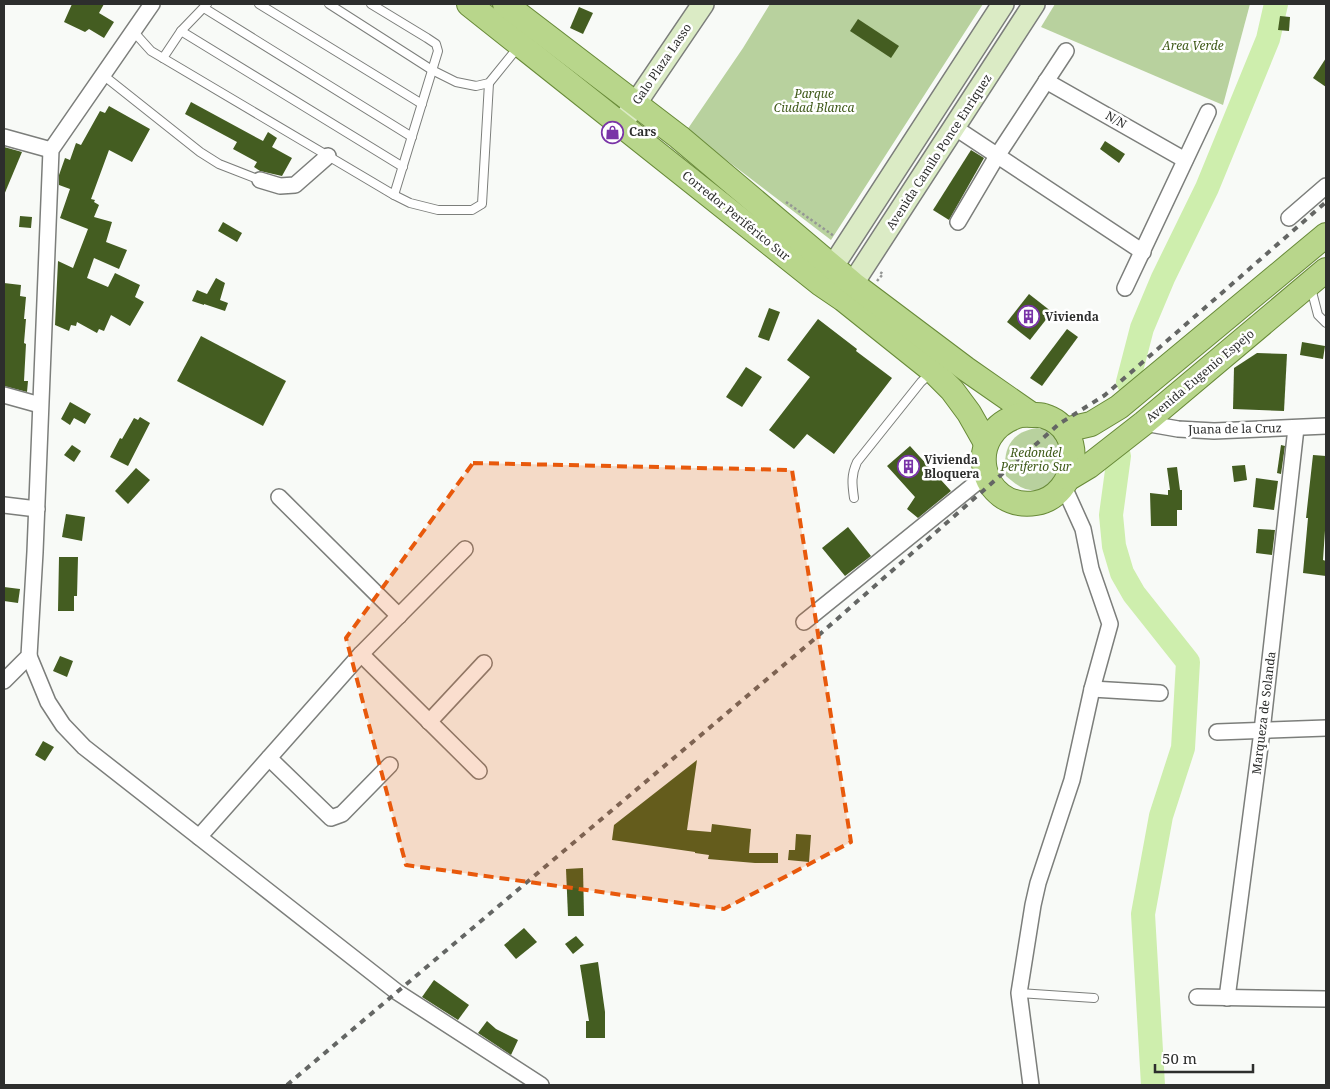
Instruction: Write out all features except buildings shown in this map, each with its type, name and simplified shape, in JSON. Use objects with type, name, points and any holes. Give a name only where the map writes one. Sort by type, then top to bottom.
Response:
[{"type":"main road","name":"Corredor Periférico Sur","points":[[469,4],[621,125],[848,292],[952,390],[969,413],[986,443]]},
{"type":"main road","name":"Corredor Periférico Sur","points":[[505,4],[679,137],[827,275]]},
{"type":"main road","name":"Galo Plaza Lasso","points":[[621,125],[703,4]]},
{"type":"main road","points":[[827,275],[1003,4]]},
{"type":"main road","name":"Avenida Camilo Ponce Enriquez","points":[[848,292],[1034,4]]},
{"type":"main road","points":[[899,166],[920,180]]},
{"type":"main road","points":[[1065,430],[1091,424],[1119,407],[1326,235]]},
{"type":"main road","name":"Avenida Eugenio Espejo","points":[[1066,482],[1144,423],[1318,277]]},
{"type":"main road","name":"Corredor Periférico Sur","points":[[848,292],[966,369],[1032,415]]},
{"type":"main road","points":[[1022,415],[1044,416],[1059,424],[1065,430],[1069,438],[1073,457],[1072,468],[1066,482],[1048,500],[1038,503],[1018,503],[1008,500],[989,484],[983,462],[986,443],[996,428],[1004,422],[1022,415]]},
{"type":"street","points":[[152,4],[51,150],[29,656],[48,702],[63,725],[84,747],[397,992],[541,1085]]},
{"type":"street","points":[[958,222],[997,156],[1066,51]]},
{"type":"street","name":"N/N","points":[[1046,81],[1185,160]]},
{"type":"street","points":[[1125,288],[1208,112]]},
{"type":"street","points":[[954,127],[1143,252]]},
{"type":"street","points":[[4,138],[51,150]]},
{"type":"street","points":[[260,180],[280,186],[295,185],[328,156]]},
{"type":"street","points":[[1289,218],[1326,186]]},
{"type":"street","points":[[4,395],[40,405]]},
{"type":"street","name":"Juana de la Cruz","points":[[1144,423],[1178,429],[1214,431],[1326,426]]},
{"type":"street","name":"Marqueza de Solanda","points":[[1227,998],[1262,731],[1296,428]]},
{"type":"street","points":[[804,622],[986,475]]},
{"type":"street","points":[[1031,1085],[1019,994],[1035,898],[1072,780],[1092,689],[1110,624],[1091,569],[1083,529],[1066,482]]},
{"type":"street","points":[[279,497],[399,616]]},
{"type":"street","points":[[4,505],[36,509]]},
{"type":"street","points":[[199,837],[361,654],[465,549]]},
{"type":"street","points":[[361,654],[479,771]]},
{"type":"street","points":[[4,681],[29,656]]},
{"type":"street","points":[[429,722],[484,663]]},
{"type":"street","points":[[1092,689],[1160,693]]},
{"type":"street","points":[[1217,732],[1326,728]]},
{"type":"street","points":[[268,758],[331,818],[342,814],[390,764]]},
{"type":"street","points":[[1197,997],[1326,999]]},
{"type":"lane","points":[[259,4],[422,104]]},
{"type":"lane","points":[[330,4],[432,70],[456,82],[476,86],[489,83]]},
{"type":"lane","points":[[371,4],[436,44],[438,50],[394,194]]},
{"type":"lane","points":[[163,58],[181,31],[206,6],[412,137]]},
{"type":"lane","points":[[133,31],[151,51],[328,156],[410,203],[438,210],[472,210],[482,204],[489,83],[521,45]]},
{"type":"lane","points":[[181,31],[404,166]]},
{"type":"lane","points":[[103,75],[200,152],[219,164],[260,180]]},
{"type":"lane","points":[[1318,277],[1318,315],[1326,323]]},
{"type":"lane","points":[[854,498],[851,481],[857,462],[933,371]]},
{"type":"lane","points":[[1019,994],[1094,998]]},
{"type":"highlighted area","points":[[473,463],[792,470],[851,842],[724,909],[406,865],[346,638]]},
{"type":"green space","name":"Parque Ciudad Blanca","points":[[770,4],[983,4],[831,240],[687,130],[743,48]]},
{"type":"green space","name":"Area Verde","points":[[1055,4],[1250,4],[1223,105],[1041,27]]},
{"type":"green space","name":"Redondel Periferio Sur","points":[[1037,428],[1049,430],[1058,435],[1065,468],[1045,490],[1024,488],[1015,484],[1006,476],[1005,458],[1010,444],[1020,434]]},
{"type":"waterway","points":[[1128,382],[1142,328],[1163,278],[1207,188],[1268,39],[1276,4]]},
{"type":"waterway","points":[[1119,456],[1111,515],[1114,546],[1122,573],[1134,594],[1188,662],[1183,748],[1161,816],[1143,914],[1153,1085]]},
{"type":"railway","points":[[287,1085],[811,642],[1059,424],[1105,395],[1326,202]]},
{"type":"place","name":"Cars","points":[[613,132]]},
{"type":"place","name":"Vivienda","points":[[1029,317]]},
{"type":"place","name":"Vivienda Bloquera","points":[[908,467]]}]
